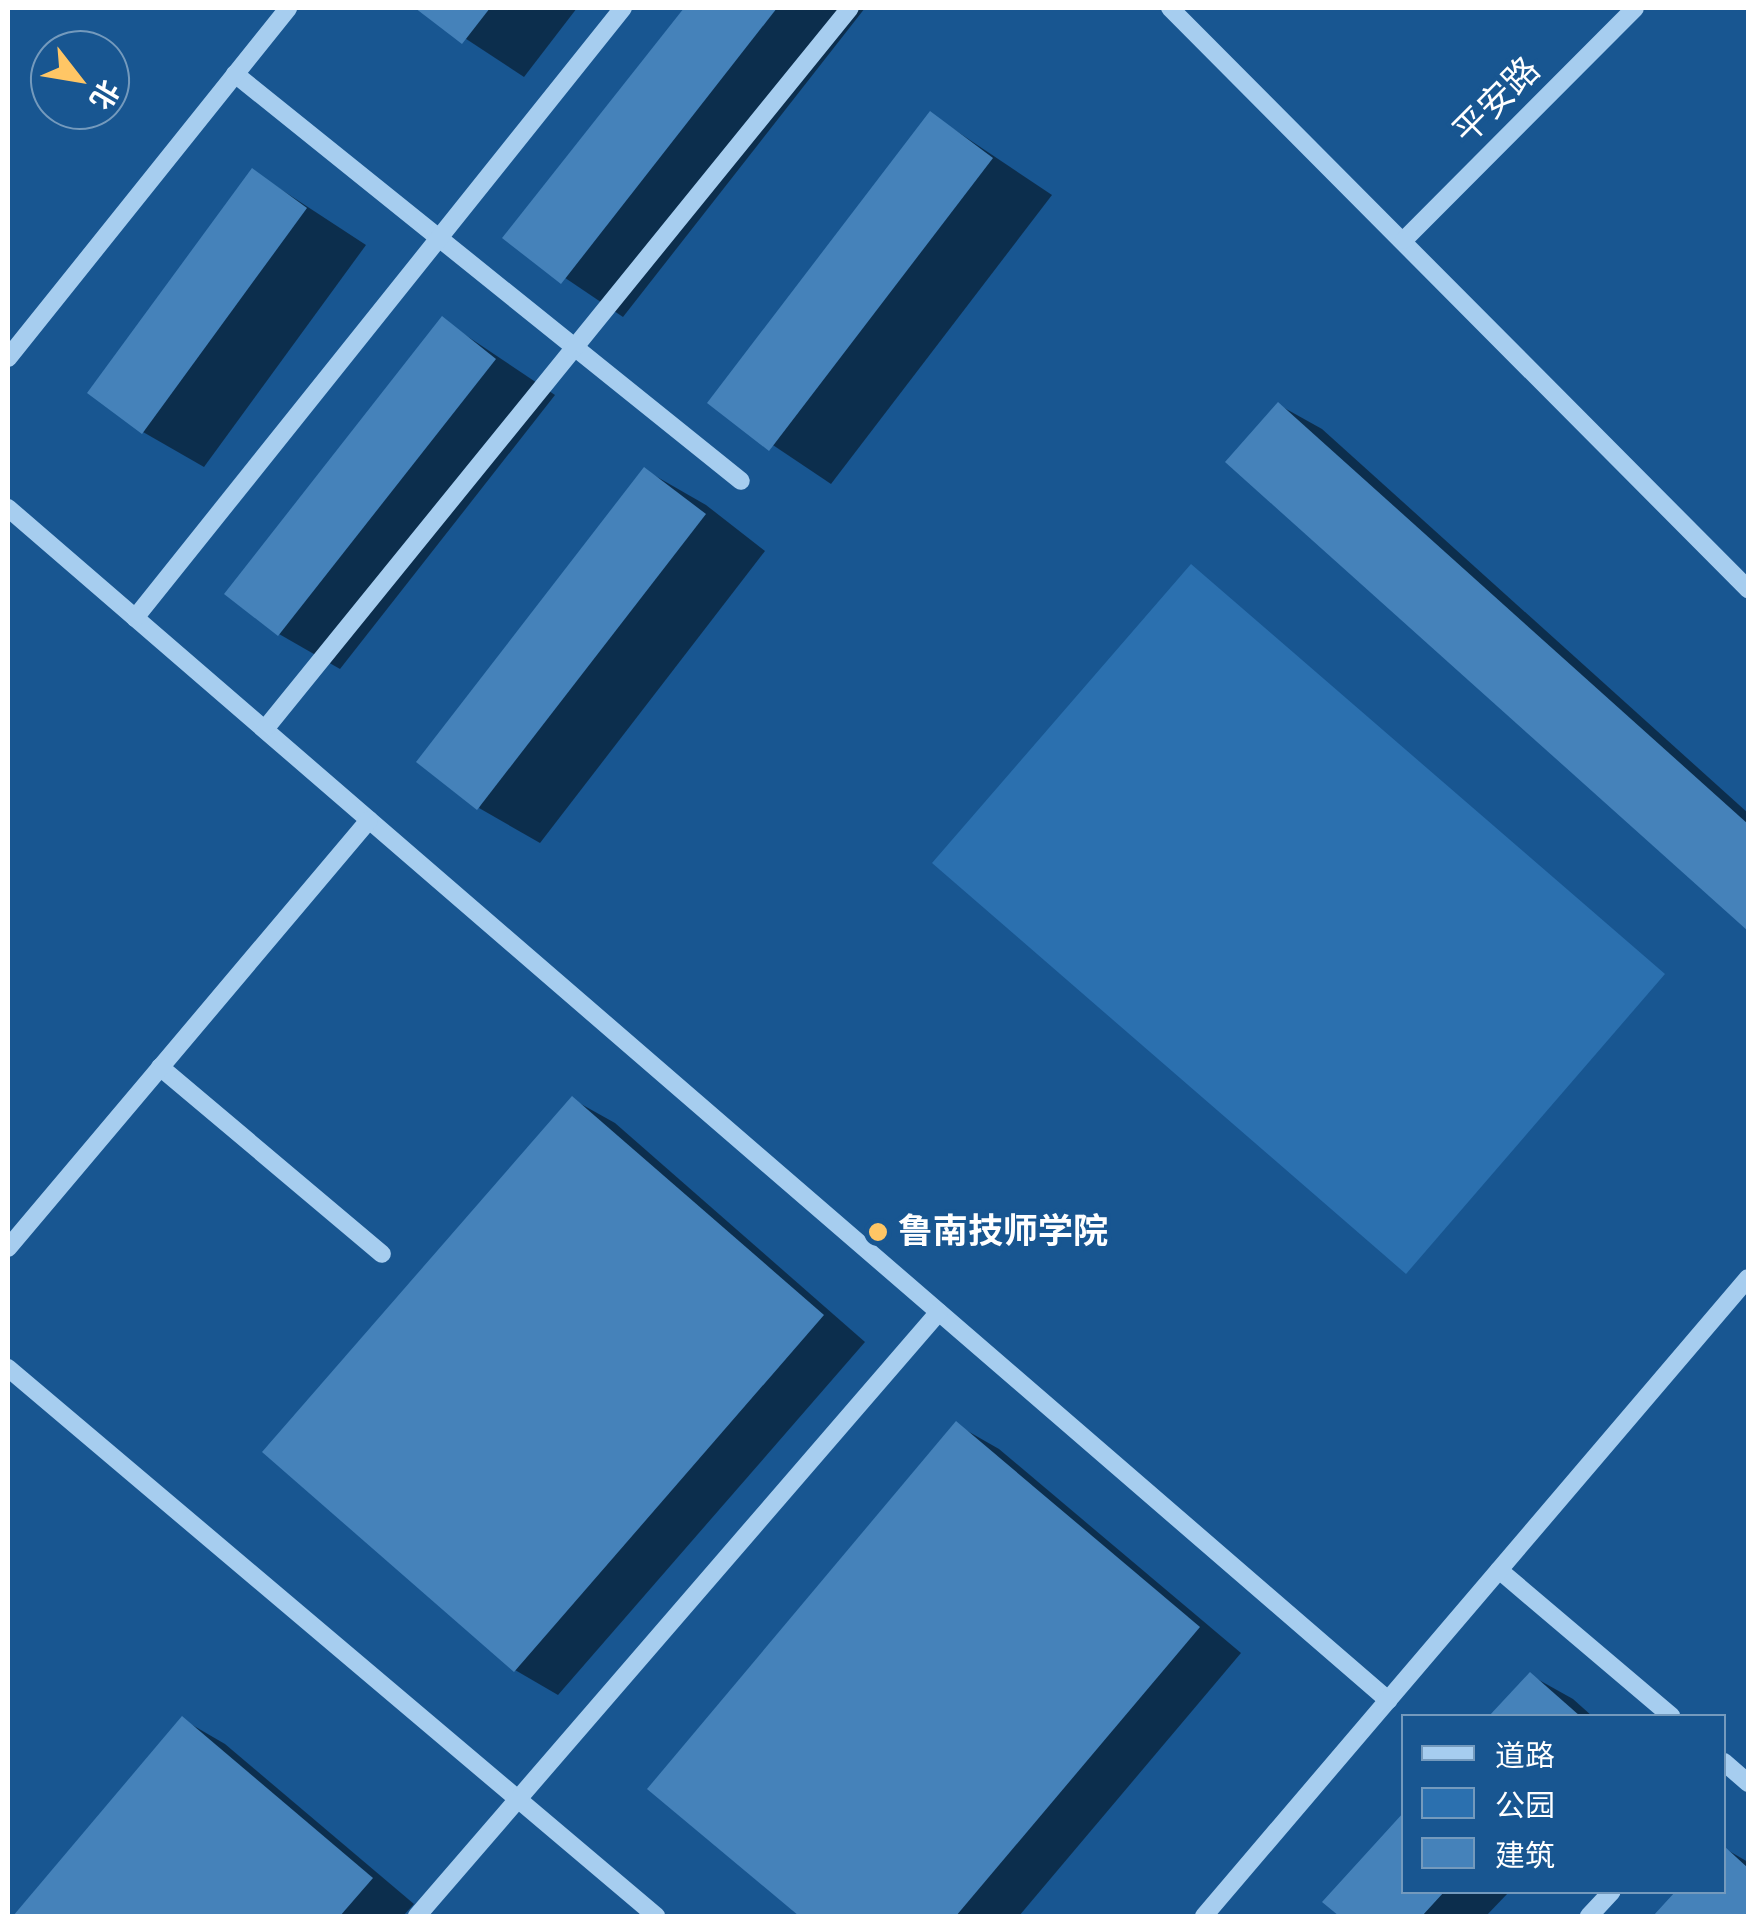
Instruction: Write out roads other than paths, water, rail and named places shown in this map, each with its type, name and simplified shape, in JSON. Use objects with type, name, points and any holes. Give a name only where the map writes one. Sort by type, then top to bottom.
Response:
[{"type":"street","points":[[8,358],[288,8]]},
{"type":"street","points":[[135,618],[624,8]]},
{"type":"street","points":[[264,729],[850,8]]},
{"type":"street","points":[[1170,8],[1747,586]]},
{"type":"street","name":"平安路","points":[[1404,240],[1636,8]]},
{"type":"street","points":[[235,74],[741,482]]},
{"type":"street","points":[[8,508],[1388,1700]]},
{"type":"street","points":[[8,1248],[368,820]]},
{"type":"street","points":[[160,1067],[382,1254]]},
{"type":"street","points":[[1204,1916],[1748,1278]]},
{"type":"street","points":[[417,1916],[939,1312]]},
{"type":"street","points":[[8,1368],[656,1916]]},
{"type":"street","points":[[1499,1570],[1669,1714]]},
{"type":"street","points":[[1726,1764],[1748,1783]]},
{"type":"street","points":[[1590,1916],[1609,1894]]},
{"type":"place","name":"鲁南技师学院","points":[[878,1232]]}]
